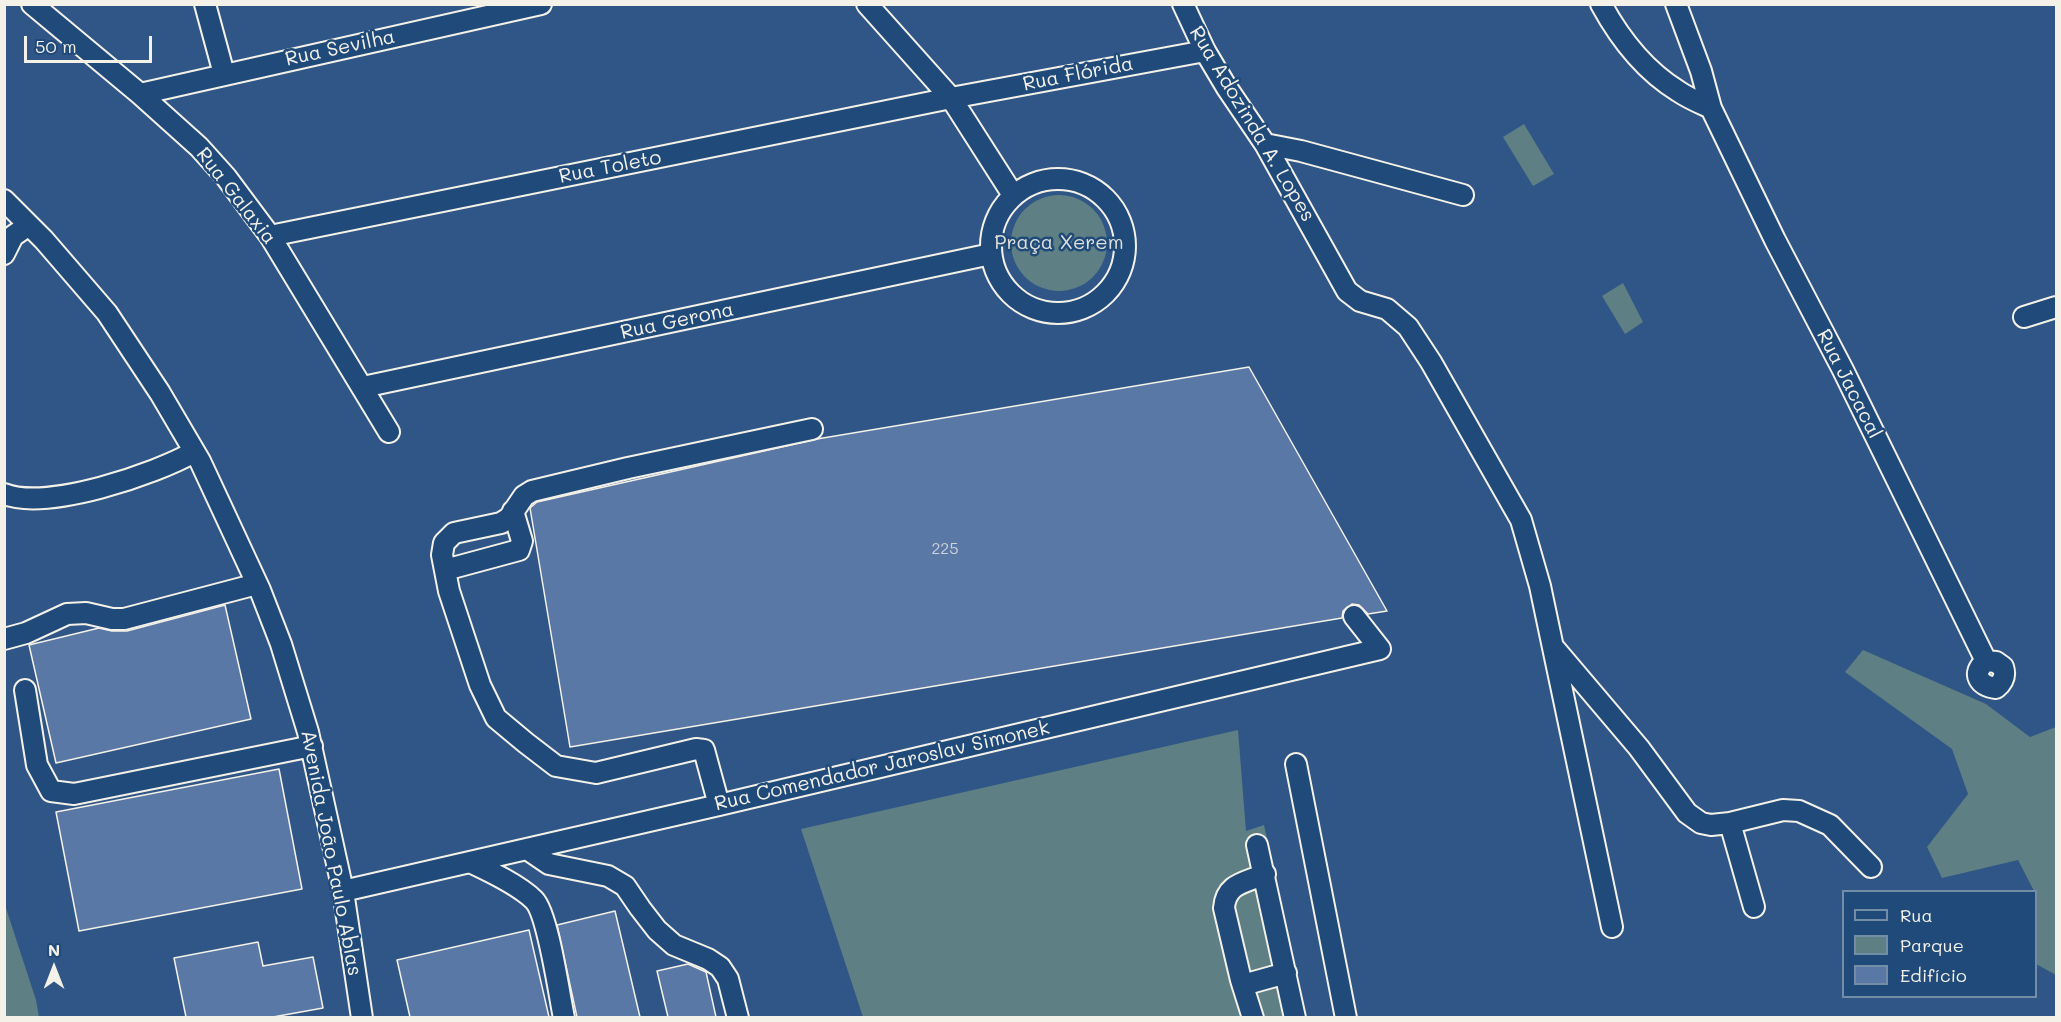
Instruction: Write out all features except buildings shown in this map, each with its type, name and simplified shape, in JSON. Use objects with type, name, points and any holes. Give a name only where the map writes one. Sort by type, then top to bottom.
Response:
[{"type":"street","name":"Rua Galaxia","points":[[32,4],[140,94],[212,162],[270,236],[389,432]]},
{"type":"street","points":[[205,4],[225,74]]},
{"type":"street","name":"Rua Sevilha","points":[[140,94],[469,12],[540,4]]},
{"type":"street","points":[[867,4],[888,13],[951,98],[1014,195]]},
{"type":"street","name":"Rua Adozinda A. Lopes","points":[[1183,4],[1204,51],[1265,144],[1347,291],[1360,301],[1387,309],[1408,327],[1431,362],[1521,520],[1540,586],[1612,927]]},
{"type":"street","points":[[1601,4],[1613,26],[1648,69],[1678,92],[1711,108]]},
{"type":"street","name":"Rua Jacacal","points":[[1676,4],[1701,71],[1711,108],[1774,240],[1843,370],[1986,661]]},
{"type":"street","name":"Rua Flórida","points":[[951,98],[1204,51]]},
{"type":"street","name":"Rua Toleto","points":[[270,236],[951,98]]},
{"type":"street","points":[[1265,144],[1301,151],[1464,195]]},
{"type":"street","points":[[1054,178],[1076,181],[1096,190],[1112,206],[1122,225],[1125,247],[1121,269],[1110,288],[1093,303],[1072,311],[1050,312],[1029,306],[1010,294],[998,276],[991,254],[992,232],[999,212],[1014,195],[1032,184],[1054,178]]},
{"type":"street","name":"Avenida João Paulo Ablas","points":[[4,200],[51,248],[107,313],[160,393],[194,452],[257,584],[281,644],[312,746],[343,891],[362,1017]]},
{"type":"street","points":[[4,254],[14,236],[28,225]]},
{"type":"street","name":"Rua Gerona","points":[[363,387],[991,254]]},
{"type":"street","points":[[2024,317],[2056,307]]},
{"type":"street","points":[[719,805],[704,750],[696,749],[596,773],[556,766],[496,718],[480,684],[449,591],[442,555],[444,543],[454,533],[501,523],[509,518],[524,495],[532,491],[639,465],[812,429]]},
{"type":"street","points":[[4,494],[13,498],[47,498],[102,488],[175,463],[194,452]]},
{"type":"street","points":[[445,570],[519,550],[522,541],[513,511]]},
{"type":"street","points":[[4,639],[26,633],[67,614],[86,612],[112,619],[124,619],[257,584]]},
{"type":"street","name":"Rua Comendador Jaroslav Simonek","points":[[343,891],[1380,649],[1354,616]]},
{"type":"street","points":[[1553,646],[1639,748],[1687,813],[1701,823],[1711,825],[1730,823],[1783,810],[1799,811],[1830,825],[1871,867]]},
{"type":"street","points":[[25,690],[37,765],[51,791],[74,794],[312,746]]},
{"type":"street","points":[[1296,764],[1346,1017]]},
{"type":"street","points":[[1730,823],[1754,907]]},
{"type":"street","points":[[1257,844],[1296,1017]]},
{"type":"street","points":[[528,849],[549,864],[608,876],[626,886],[657,930],[674,945],[708,959],[720,967],[728,979],[738,1017]]},
{"type":"street","points":[[470,862],[502,878],[535,901],[544,917],[564,1017]]},
{"type":"street","points":[[1253,1017],[1224,908],[1225,898],[1230,891],[1240,883],[1265,874]]},
{"type":"street","points":[[1243,985],[1286,973]]},
{"type":"green space","points":[[1524,124],[1554,174],[1533,186],[1503,137]]},
{"type":"green space","name":"Praça Xerem","points":[[1059,195],[1077,198],[1093,209],[1104,225],[1107,243],[1104,261],[1093,277],[1077,288],[1059,291],[1041,288],[1025,277],[1014,261],[1011,243],[1014,225],[1025,209],[1041,198]]},
{"type":"green space","points":[[1623,283],[1643,322],[1625,334],[1602,296]]},
{"type":"green space","points":[[1863,650],[1986,704],[2030,737],[2056,727],[2056,975],[2037,965],[2037,890],[2033,890],[2018,860],[1942,878],[1927,847],[1968,794],[1952,749],[1845,672]]},
{"type":"green space","points":[[1238,730],[1246,831],[1264,825],[1306,1017],[863,1017],[801,829]]},
{"type":"green space","points":[[4,902],[36,1000],[39,1017],[5,1017]]}]
